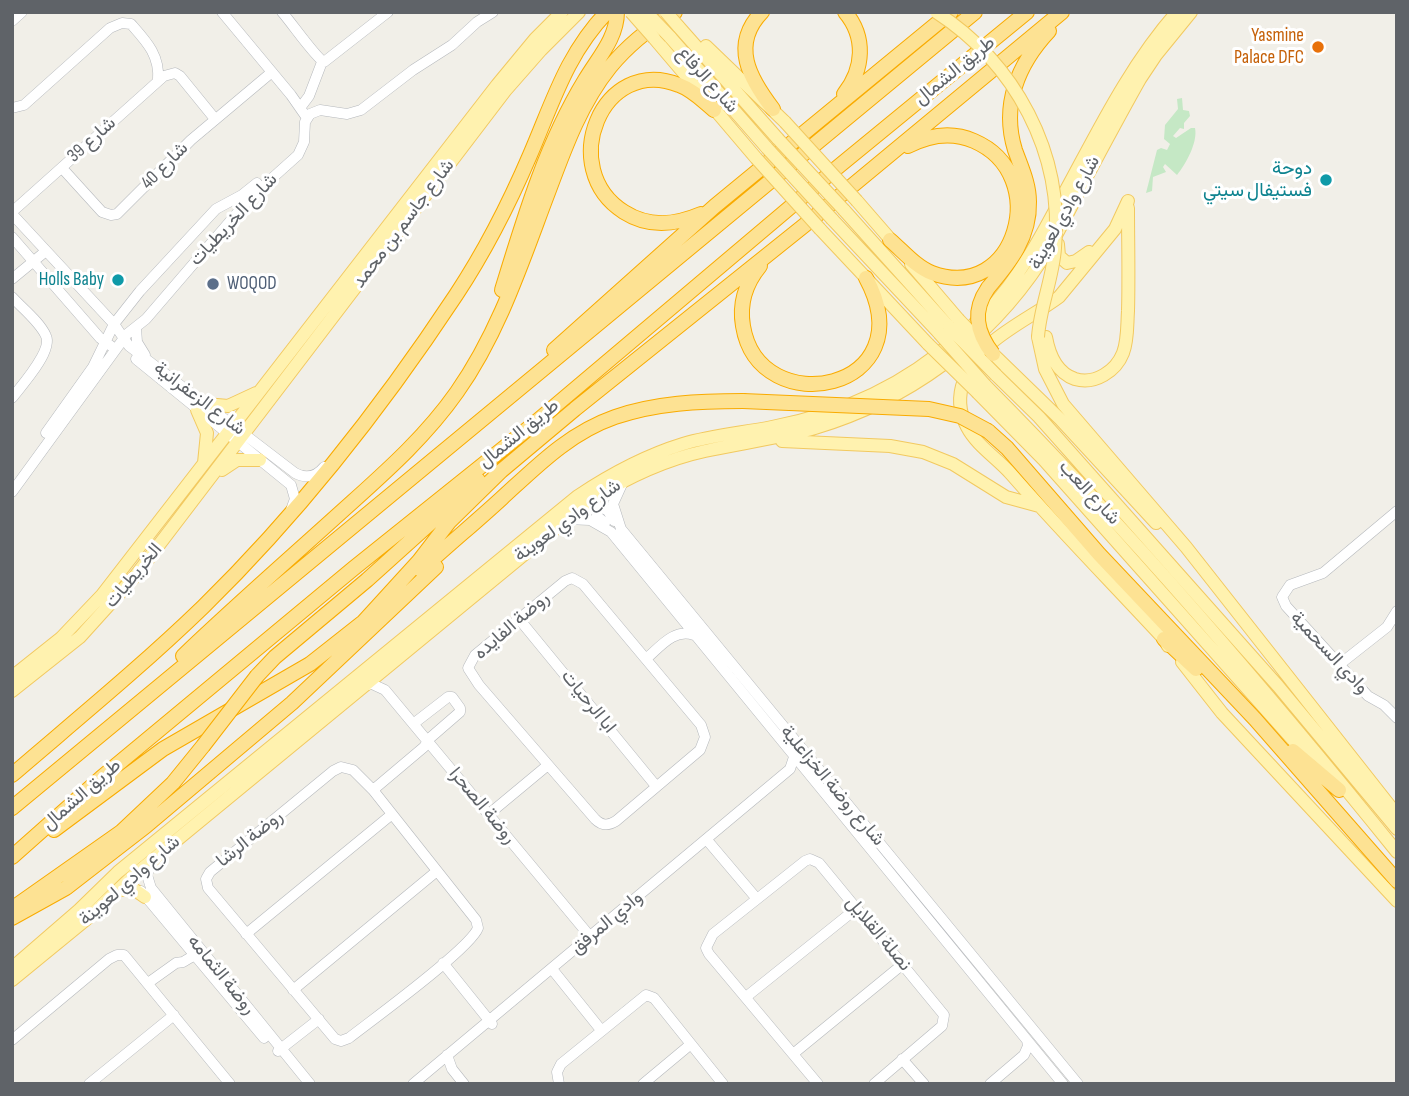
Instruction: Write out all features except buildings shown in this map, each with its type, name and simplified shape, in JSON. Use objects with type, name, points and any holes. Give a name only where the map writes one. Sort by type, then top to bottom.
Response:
[{"type":"highway","points":[[12,775],[203,607],[328,471],[395,382],[475,265],[514,190],[571,58],[607,12]]},
{"type":"highway","points":[[488,338],[537,181],[566,114],[614,34],[617,12]]},
{"type":"highway","points":[[762,12],[748,35],[745,55],[755,85],[772,108]]},
{"type":"highway","points":[[828,113],[855,78],[860,59],[856,31],[845,12]]},
{"type":"highway","points":[[510,397],[543,360],[715,206],[951,12]]},
{"type":"highway","name":"طريق الشمال","points":[[12,808],[975,12]]},
{"type":"highway","name":"طريق الشمال","points":[[18,853],[101,778],[518,436],[1027,12]]},
{"type":"highway","points":[[357,629],[419,561],[450,522],[501,471],[660,340],[775,250],[1062,12]]},
{"type":"highway","points":[[993,354],[977,325],[979,304],[1018,248],[1028,214],[1027,184],[1010,125],[1014,89],[1031,52],[1070,12]]},
{"type":"highway","points":[[97,736],[213,627],[411,449],[437,419],[460,389],[509,295],[561,159],[587,102],[605,73],[647,31],[678,22]]},
{"type":"highway","points":[[714,110],[688,89],[673,83],[652,80],[631,85],[615,96],[602,111],[593,131],[590,153],[594,174],[601,189],[615,206],[632,217],[648,223],[667,223],[698,215],[715,206]]},
{"type":"highway","points":[[876,165],[924,139],[940,135],[957,136],[981,144],[997,156],[1008,171],[1017,192],[1018,220],[1011,242],[998,260],[979,272],[953,277],[930,272],[890,240]]},
{"type":"highway","points":[[775,250],[749,282],[743,302],[742,323],[748,343],[759,360],[775,373],[793,382],[821,384],[838,380],[857,370],[871,354],[876,345],[880,319],[877,301],[866,278]]},
{"type":"highway","points":[[18,853],[69,820],[181,736],[310,664],[357,629],[561,446],[614,418],[651,407],[676,403],[743,401],[921,408],[960,416],[988,431],[1007,448],[1143,602],[1255,719],[1397,881]]},
{"type":"highway","points":[[12,909],[121,832],[158,799],[275,657],[367,580],[475,483],[518,436]]},
{"type":"highway","points":[[12,918],[66,888],[116,851],[292,703],[464,540],[500,500]]},
{"type":"highway","points":[[1164,639],[1270,737]]},
{"type":"highway","points":[[1255,719],[1321,777],[1339,789]]},
{"type":"main road","name":"شارع جاسم بن محمد","points":[[230,429],[497,85],[535,39],[562,12]]},
{"type":"main road","name":"شارع جاسم بن محمد","points":[[242,438],[505,91],[579,12]]},
{"type":"main road","points":[[631,12],[820,229],[928,344],[982,389],[1282,729],[1339,789],[1358,804]]},
{"type":"main road","name":"شارع الرفاع","points":[[646,12],[767,148]]},
{"type":"main road","name":"شارع الرفاع","points":[[666,12],[678,22],[778,139]]},
{"type":"main road","points":[[936,12],[974,40],[990,57],[1023,100],[1038,134],[1050,174],[1056,220],[1055,248],[1039,326],[1045,369],[1063,404],[1186,547],[1397,815]]},
{"type":"main road","name":"شارع وادي لعوينة","points":[[12,968],[79,911],[106,883],[564,506],[599,481],[643,458],[685,443],[777,426],[826,413],[905,378],[935,358],[982,317],[1020,271],[1132,72],[1177,12]]},
{"type":"main road","name":"شارع وادي لعوينة","points":[[12,980],[81,924],[133,876],[565,519],[624,480],[685,456],[750,444],[836,421],[895,396],[922,380],[963,349],[1002,311],[1041,261],[1140,79],[1191,12]]},
{"type":"main road","points":[[678,22],[772,108],[857,201],[890,240],[949,326],[993,354],[1001,371],[1053,412],[1143,510],[1164,531],[1186,547]]},
{"type":"main road","name":"شارع العب","points":[[778,139],[949,326],[982,389],[1062,464],[1194,609],[1397,852]]},
{"type":"main road","name":"شارع العب","points":[[767,148],[832,219],[1001,371],[1278,686],[1397,829]]},
{"type":"main road","points":[[1042,337],[1056,365],[1075,379],[1099,377],[1112,370],[1122,356],[1127,322],[1128,201],[1115,229],[1059,297],[981,353],[967,373],[961,390],[961,412],[969,430],[1164,639],[1222,713],[1397,901]]},
{"type":"main road","points":[[1060,228],[1058,253],[1061,260],[1067,263],[1076,261],[1101,243]]},
{"type":"main road","points":[[204,464],[207,433],[201,407],[233,405],[260,391]]},
{"type":"main road","name":"الخريطيات","points":[[12,677],[61,638],[116,579],[230,429]]},
{"type":"main road","name":"الخريطيات","points":[[12,691],[69,647],[91,626],[136,575],[242,438]]},
{"type":"main road","points":[[750,444],[794,440],[812,444],[846,443],[913,450],[953,464],[1006,497],[1039,506]]},
{"type":"main road","points":[[206,485],[233,462],[245,458],[260,460]]},
{"type":"main road","points":[[1095,458],[1100,470],[1158,544],[1180,577]]},
{"type":"main road","points":[[133,876],[140,861],[223,787]]},
{"type":"main road","points":[[114,893],[129,888],[145,897]]},
{"type":"street","points":[[12,21],[22,12]]},
{"type":"street","points":[[222,12],[304,114],[316,107],[341,112],[361,110],[493,12]]},
{"type":"street","points":[[282,12],[322,62],[336,55],[383,14]]},
{"type":"street","points":[[341,112],[365,102],[410,67],[453,40],[485,12]]},
{"type":"street","points":[[12,108],[24,105],[113,26],[122,23],[131,24],[150,46],[158,65],[158,80]]},
{"type":"street","name":"شارع الخريطيات","points":[[12,492],[120,344],[146,319],[240,201],[291,154],[322,62]]},
{"type":"street","name":"شارع 40","points":[[62,168],[102,212],[114,215],[215,119],[272,72]]},
{"type":"street","name":"شارع 39","points":[[12,213],[158,80],[175,73],[215,119]]},
{"type":"street","name":"شارع الخريطيات","points":[[12,481],[93,367],[114,324],[153,275],[219,206],[240,201]]},
{"type":"street","name":"شارع الزعفرانية","points":[[12,213],[114,324],[120,344],[134,357],[242,438],[298,475],[312,476],[321,470],[372,404],[395,382]]},
{"type":"street","name":"شارع الزعفرانية","points":[[12,237],[106,343],[120,344],[149,361],[201,407]]},
{"type":"street","points":[[12,279],[46,251]]},
{"type":"street","points":[[12,297],[44,333],[47,343],[44,353],[12,398]]},
{"type":"street","points":[[136,327],[137,342],[149,361]]},
{"type":"street","name":"شارع الزعفرانية","points":[[242,438],[260,460],[293,488],[295,503],[288,517]]},
{"type":"street","points":[[618,533],[613,504],[624,480]]},
{"type":"street","name":"وادي السحمية","points":[[1397,511],[1320,576],[1290,585],[1283,593],[1286,606],[1368,696],[1384,705],[1397,718]]},
{"type":"street","name":"شارع روضة الخزاعلية","points":[[565,519],[596,522],[618,533],[1078,1084]]},
{"type":"street","name":"شارع روضة الخزاعلية","points":[[618,533],[678,616],[1063,1084]]},
{"type":"street","name":"روضة الفايده","points":[[572,578],[577,579],[646,659],[701,725],[705,737],[700,750],[613,823],[603,825],[479,685],[468,668],[475,655],[572,578]]},
{"type":"street","points":[[1340,664],[1392,626],[1397,611]]},
{"type":"street","points":[[674,635],[679,624],[678,616]]},
{"type":"street","name":"ابا الرحيات","points":[[519,619],[656,786]]},
{"type":"street","points":[[646,659],[674,635],[683,632],[694,635]]},
{"type":"street","name":"روضة الصحرا","points":[[385,668],[388,687],[417,721],[429,740]]},
{"type":"street","name":"روضة الصحرا","points":[[363,686],[372,684],[385,690],[593,937]]},
{"type":"street","points":[[373,790],[460,712],[460,708],[453,697],[448,697],[417,721]]},
{"type":"street","name":"وادي المرفق","points":[[708,842],[790,769],[794,757]]},
{"type":"street","points":[[490,813],[548,765]]},
{"type":"street","name":"روضة الرشا","points":[[346,767],[353,770],[373,790],[478,925],[474,936],[443,963],[346,1040],[335,1039],[208,888],[206,879],[210,872],[337,768],[346,767]]},
{"type":"street","name":"وادي المرفق","points":[[413,1084],[448,1058],[791,772],[804,770]]},
{"type":"street","points":[[246,934],[391,815]]},
{"type":"street","points":[[708,842],[757,900]]},
{"type":"street","name":"روضة الثمامه","points":[[153,860],[147,872],[148,882],[194,949]]},
{"type":"street","name":"نصلة القلايل","points":[[818,1084],[709,954],[706,945],[713,934],[805,861],[813,860],[819,863],[943,1012],[945,1021],[934,1034],[874,1084]]},
{"type":"street","points":[[293,990],[437,871]]},
{"type":"street","name":"روضة الثمامه","points":[[133,876],[145,897],[194,949],[310,1084]]},
{"type":"street","points":[[746,998],[857,908]]},
{"type":"street","points":[[148,983],[176,963],[177,956],[194,949]]},
{"type":"street","points":[[12,1040],[113,957],[120,955],[127,957],[228,1080],[216,1084]]},
{"type":"street","points":[[443,963],[491,1022]]},
{"type":"street","points":[[793,1054],[903,964]]},
{"type":"street","points":[[553,970],[601,1030]]},
{"type":"street","points":[[559,1084],[557,1076],[561,1064],[637,1000],[649,996],[654,998],[723,1084]]},
{"type":"street","points":[[89,1084],[174,1015]]},
{"type":"street","points":[[281,1052],[320,1021]]},
{"type":"street","points":[[990,1084],[1024,1055],[1028,1046],[1026,1040]]},
{"type":"street","points":[[643,1084],[691,1044]]},
{"type":"street","name":"روضة الثمامه","points":[[281,1052],[302,1084]]},
{"type":"street","points":[[996,1084],[1026,1058],[1040,1055]]},
{"type":"street","points":[[448,1058],[464,1084]]},
{"type":"street","points":[[902,1059],[924,1084]]},
{"type":"street","points":[[437,1066],[457,1084]]},
{"type":"street","name":"وادي المرفق","points":[[419,1084],[437,1066]]},
{"type":"green space","points":[[1182,98],[1183,110],[1189,111],[1190,116],[1184,123],[1184,129],[1180,128],[1173,136],[1176,138],[1195,128],[1193,146],[1177,175],[1165,164],[1163,167],[1166,172],[1153,177],[1152,191],[1146,193],[1157,150],[1167,150],[1170,144],[1164,139],[1165,125],[1178,109],[1177,99]]},
{"type":"place","name":"Yasmine Palace DFC","points":[[1318,47]]},
{"type":"place","name":"دوحة فستيفال سيتي","points":[[1326,180]]},
{"type":"place","name":"Holls Baby","points":[[118,280]]},
{"type":"place","name":"WOQOD","points":[[213,284]]}]
